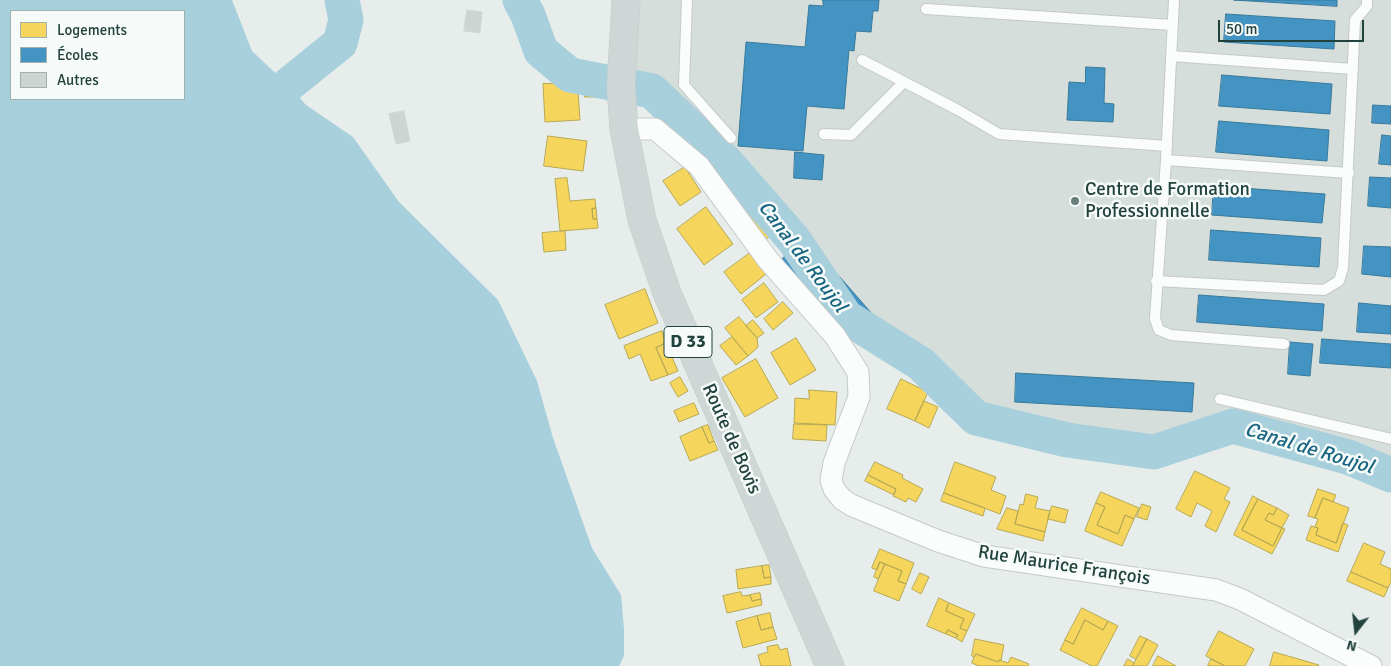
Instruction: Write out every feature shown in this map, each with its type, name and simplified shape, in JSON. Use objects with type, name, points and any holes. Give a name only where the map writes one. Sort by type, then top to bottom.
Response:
[{"type":"main road","name":"Route de Bovis","points":[[626,0],[621,86],[624,129],[642,220],[667,293],[830,666]]},
{"type":"street","name":"Rue Maurice François","points":[[624,129],[655,129],[699,166],[768,260],[834,336],[858,372],[859,397],[834,463],[832,480],[834,489],[842,499],[851,505],[930,537],[984,556],[1216,590],[1240,599],[1370,666]]},
{"type":"lane","points":[[687,0],[684,85],[731,138]]},
{"type":"lane","points":[[1174,0],[1166,160],[1156,281],[1155,319],[1160,330],[1171,335],[1284,344]]},
{"type":"lane","points":[[1156,281],[1324,290],[1338,281],[1343,268],[1355,20],[1367,6],[1367,0]]},
{"type":"lane","points":[[926,9],[1173,25]]},
{"type":"lane","points":[[1171,56],[1353,68]]},
{"type":"lane","points":[[862,60],[958,110],[998,134],[1166,146]]},
{"type":"lane","points":[[824,134],[851,134],[904,82]]},
{"type":"lane","points":[[1166,160],[1349,173]]},
{"type":"lane","points":[[1220,399],[1391,439]]},
{"type":"shaded area","name":"Centre de Formation Professionnelle","points":[[626,0],[1391,0],[1391,475],[1348,457],[1233,426],[1154,452],[1067,440],[976,418],[921,364],[846,317],[794,240],[726,162],[652,91],[634,87]]},
{"type":"water","points":[[0,0],[232,0],[252,51],[306,105],[353,137],[399,202],[498,300],[537,381],[553,438],[592,548],[621,595],[624,656],[619,666],[0,666]]},
{"type":"building: Logements","points":[[585,81],[604,81],[605,97],[585,97]]},
{"type":"building: Logements","points":[[580,83],[581,92],[578,92],[580,120],[545,122],[543,84]]},
{"type":"building: Logements","points":[[548,136],[587,141],[583,171],[544,166]]},
{"type":"building: Logements","points":[[685,167],[701,192],[680,206],[663,181]]},
{"type":"building: Logements","points":[[567,178],[570,201],[595,199],[596,208],[592,209],[593,219],[597,219],[598,228],[560,231],[555,179]]},
{"type":"building: Logements","points":[[753,195],[780,228],[765,240],[738,206]]},
{"type":"building: Logements","points":[[706,207],[733,244],[704,265],[677,229]]},
{"type":"building: Logements","points":[[596,208],[597,219],[593,219],[592,209]]},
{"type":"building: Logements","points":[[565,231],[566,250],[544,252],[542,233]]},
{"type":"building: Logements","points":[[750,253],[766,274],[741,294],[724,272]]},
{"type":"building: Logements","points":[[764,283],[778,302],[756,318],[742,300]]},
{"type":"building: Logements","points":[[645,289],[658,323],[619,339],[605,305]]},
{"type":"building: Logements","points":[[783,302],[793,313],[773,330],[764,319]]},
{"type":"building: Logements","points":[[739,317],[757,338],[758,347],[748,356],[725,328]]},
{"type":"building: Logements","points":[[753,320],[764,333],[757,338],[746,326]]},
{"type":"building: Logements","points":[[662,331],[666,343],[656,348],[668,375],[651,381],[640,354],[629,359],[624,346]]},
{"type":"building: Logements","points":[[732,337],[748,356],[736,365],[720,346]]},
{"type":"building: Logements","points":[[796,338],[816,370],[790,385],[771,353]]},
{"type":"building: Logements","points":[[666,343],[678,371],[668,375],[656,348]]},
{"type":"building: Logements","points":[[756,359],[778,398],[745,417],[722,378]]},
{"type":"building: Logements","points":[[680,377],[688,391],[678,397],[670,383]]},
{"type":"building: Logements","points":[[901,379],[928,392],[915,421],[887,409]]},
{"type":"building: Logements","points":[[809,390],[837,392],[835,425],[794,423],[795,398],[809,399]]},
{"type":"building: Logements","points":[[924,401],[938,407],[929,428],[915,421]]},
{"type":"building: Logements","points":[[694,403],[699,414],[679,422],[674,411]]},
{"type":"building: Logements","points":[[794,424],[827,425],[826,441],[793,439]]},
{"type":"building: Logements","points":[[708,425],[714,441],[709,443],[702,427]]},
{"type":"building: Logements","points":[[702,427],[709,443],[714,441],[718,450],[690,461],[680,437]]},
{"type":"building: Logements","points":[[875,462],[903,475],[902,478],[923,489],[916,502],[908,498],[906,502],[893,496],[896,489],[868,475]]},
{"type":"building: Logements","points":[[955,462],[996,477],[991,490],[1006,496],[1000,514],[944,493]]},
{"type":"building: Logements","points":[[1195,471],[1230,488],[1224,499],[1230,502],[1216,532],[1205,526],[1212,511],[1197,503],[1191,517],[1176,509]]},
{"type":"building: Logements","points":[[868,475],[896,489],[894,495],[865,481]]},
{"type":"building: Logements","points":[[1318,489],[1336,495],[1333,502],[1323,498],[1315,518],[1308,516]]},
{"type":"building: Logements","points":[[1101,492],[1139,508],[1134,519],[1125,515],[1118,534],[1097,525],[1105,507],[1096,503]]},
{"type":"building: Logements","points":[[944,493],[985,508],[983,516],[941,501]]},
{"type":"building: Logements","points":[[1026,494],[1038,497],[1035,508],[1050,511],[1045,532],[1015,524],[1020,504],[1023,505]]},
{"type":"building: Logements","points":[[1253,496],[1258,499],[1242,530],[1273,546],[1282,528],[1285,529],[1272,554],[1234,535]]},
{"type":"building: Logements","points":[[1323,498],[1349,508],[1336,543],[1316,535],[1318,528],[1315,527],[1318,519],[1315,518]]},
{"type":"building: Logements","points":[[1258,499],[1277,508],[1273,515],[1269,513],[1265,520],[1282,528],[1273,546],[1242,530]]},
{"type":"building: Logements","points":[[1096,503],[1105,507],[1097,525],[1118,534],[1125,515],[1134,519],[1122,546],[1085,531]]},
{"type":"building: Logements","points":[[1142,504],[1151,507],[1147,520],[1137,517]]},
{"type":"building: Logements","points":[[1052,506],[1068,510],[1065,523],[1048,519]]},
{"type":"building: Logements","points":[[1007,508],[1018,511],[1015,524],[1045,532],[1043,541],[997,529]]},
{"type":"building: Logements","points":[[1277,508],[1289,515],[1282,528],[1265,520],[1269,513],[1273,515]]},
{"type":"building: Logements","points":[[1343,523],[1348,525],[1338,552],[1306,540],[1311,526],[1318,528],[1316,535],[1336,543]]},
{"type":"building: Logements","points":[[1364,543],[1385,552],[1380,564],[1391,569],[1391,582],[1388,588],[1351,572]]},
{"type":"building: Logements","points":[[880,549],[914,563],[906,584],[898,581],[902,571],[880,562],[877,570],[872,568]]},
{"type":"building: Logements","points":[[880,562],[885,564],[878,579],[874,577]]},
{"type":"building: Logements","points":[[885,564],[902,571],[898,581],[906,584],[899,601],[874,591]]},
{"type":"building: Logements","points":[[769,565],[771,577],[764,578],[762,566]]},
{"type":"building: Logements","points":[[762,566],[764,578],[771,577],[771,584],[738,589],[736,570]]},
{"type":"building: Logements","points":[[1351,572],[1388,588],[1384,597],[1347,581]]},
{"type":"building: Logements","points":[[920,573],[929,577],[921,594],[912,589]]},
{"type":"building: Logements","points":[[741,592],[742,596],[750,595],[752,601],[761,599],[762,605],[727,613],[723,596]]},
{"type":"building: Logements","points":[[760,593],[761,599],[752,601],[750,595]]},
{"type":"building: Logements","points":[[939,598],[949,603],[946,611],[964,619],[960,628],[967,631],[962,642],[956,638],[958,635],[948,630],[946,634],[927,626]]},
{"type":"building: Logements","points":[[949,603],[975,614],[967,631],[960,628],[964,619],[946,611]]},
{"type":"building: Logements","points":[[1082,608],[1108,621],[1103,630],[1085,620],[1073,644],[1065,640]]},
{"type":"building: Logements","points":[[770,613],[773,627],[761,630],[757,616]]},
{"type":"building: Logements","points":[[757,616],[761,630],[773,627],[777,639],[743,648],[736,622]]},
{"type":"building: Logements","points":[[1085,620],[1103,630],[1108,621],[1118,626],[1097,666],[1092,666],[1060,650],[1065,640],[1073,644]]},
{"type":"building: Logements","points":[[948,630],[958,635],[956,638],[946,634]]},
{"type":"building: Logements","points":[[1219,631],[1254,649],[1245,666],[1225,666],[1206,656]]},
{"type":"building: Logements","points":[[1140,636],[1147,639],[1136,659],[1130,656]]},
{"type":"building: Logements","points":[[975,639],[1004,645],[1001,660],[998,662],[976,654],[974,657],[972,656]]},
{"type":"building: Logements","points":[[1147,639],[1158,645],[1147,666],[1133,666]]},
{"type":"building: Logements","points":[[778,645],[780,650],[787,648],[791,666],[761,666],[758,655],[768,652],[767,647]]},
{"type":"building: Logements","points":[[1274,652],[1319,665],[1270,666]]},
{"type":"building: Logements","points":[[976,654],[998,662],[999,660],[1008,663],[1011,657],[1029,664],[1028,666],[979,666],[972,663]]},
{"type":"building: Logements","points":[[1158,656],[1176,666],[1153,666]]},
{"type":"building: Logements","points":[[1128,659],[1134,663],[1133,666],[1124,666]]},
{"type":"building: Logements","points":[[1211,659],[1225,666],[1208,666]]},
{"type":"building: Écoles","points":[[823,0],[879,0],[878,11],[873,11],[871,32],[856,31],[854,51],[849,50],[844,109],[807,106],[803,151],[738,146],[746,42],[805,47],[809,5],[823,6]]},
{"type":"building: Écoles","points":[[1234,0],[1337,0],[1337,6]]},
{"type":"building: Écoles","points":[[1226,14],[1335,21],[1334,49],[1224,42]]},
{"type":"building: Écoles","points":[[1086,67],[1105,68],[1104,103],[1114,104],[1113,122],[1067,120],[1069,82],[1085,83]]},
{"type":"building: Écoles","points":[[1222,75],[1332,84],[1330,114],[1219,106]]},
{"type":"building: Écoles","points":[[1373,105],[1391,106],[1391,124],[1372,123]]},
{"type":"building: Écoles","points":[[691,113],[725,146],[711,161],[676,128]]},
{"type":"building: Écoles","points":[[1219,121],[1329,130],[1327,161],[1216,152]]},
{"type":"building: Écoles","points":[[1382,135],[1391,136],[1391,165],[1379,164]]},
{"type":"building: Écoles","points":[[795,152],[824,155],[822,180],[794,178]]},
{"type":"building: Écoles","points":[[732,154],[749,172],[730,190],[713,172]]},
{"type":"building: Écoles","points":[[1370,177],[1391,178],[1391,208],[1368,206]]},
{"type":"building: Écoles","points":[[1214,186],[1325,194],[1322,223],[1212,215]]},
{"type":"building: Écoles","points":[[1211,230],[1321,238],[1319,267],[1209,260]]},
{"type":"building: Écoles","points":[[806,238],[835,272],[811,294],[781,260]]},
{"type":"building: Écoles","points":[[1364,246],[1391,247],[1391,277],[1362,274]]},
{"type":"building: Écoles","points":[[839,276],[873,315],[892,327],[873,347],[824,287]]},
{"type":"building: Écoles","points":[[1199,295],[1324,304],[1322,331],[1197,322]]},
{"type":"building: Écoles","points":[[1359,303],[1391,306],[1391,334],[1357,332]]},
{"type":"building: Écoles","points":[[1322,339],[1391,344],[1391,368],[1320,363]]},
{"type":"building: Écoles","points":[[1290,342],[1313,344],[1310,376],[1288,374]]},
{"type":"building: Écoles","points":[[1016,373],[1194,383],[1192,412],[1015,402]]},
{"type":"building: Autres","points":[[467,10],[482,12],[480,33],[464,31]]},
{"type":"building: Autres","points":[[404,111],[410,141],[396,144],[389,114]]},
{"type":"waterway","name":"Canal de Roujol","points":[[288,85],[340,43],[346,20],[342,0]]},
{"type":"waterway","name":"Canal de Roujol","points":[[520,0],[528,15],[541,51],[570,75],[652,91],[726,162],[794,240],[846,317],[921,364],[976,418],[1067,440],[1154,452],[1233,426],[1348,457],[1391,475]]},
{"type":"place","name":"Centre de Formation Professionnelle","points":[[1075,201]]}]
